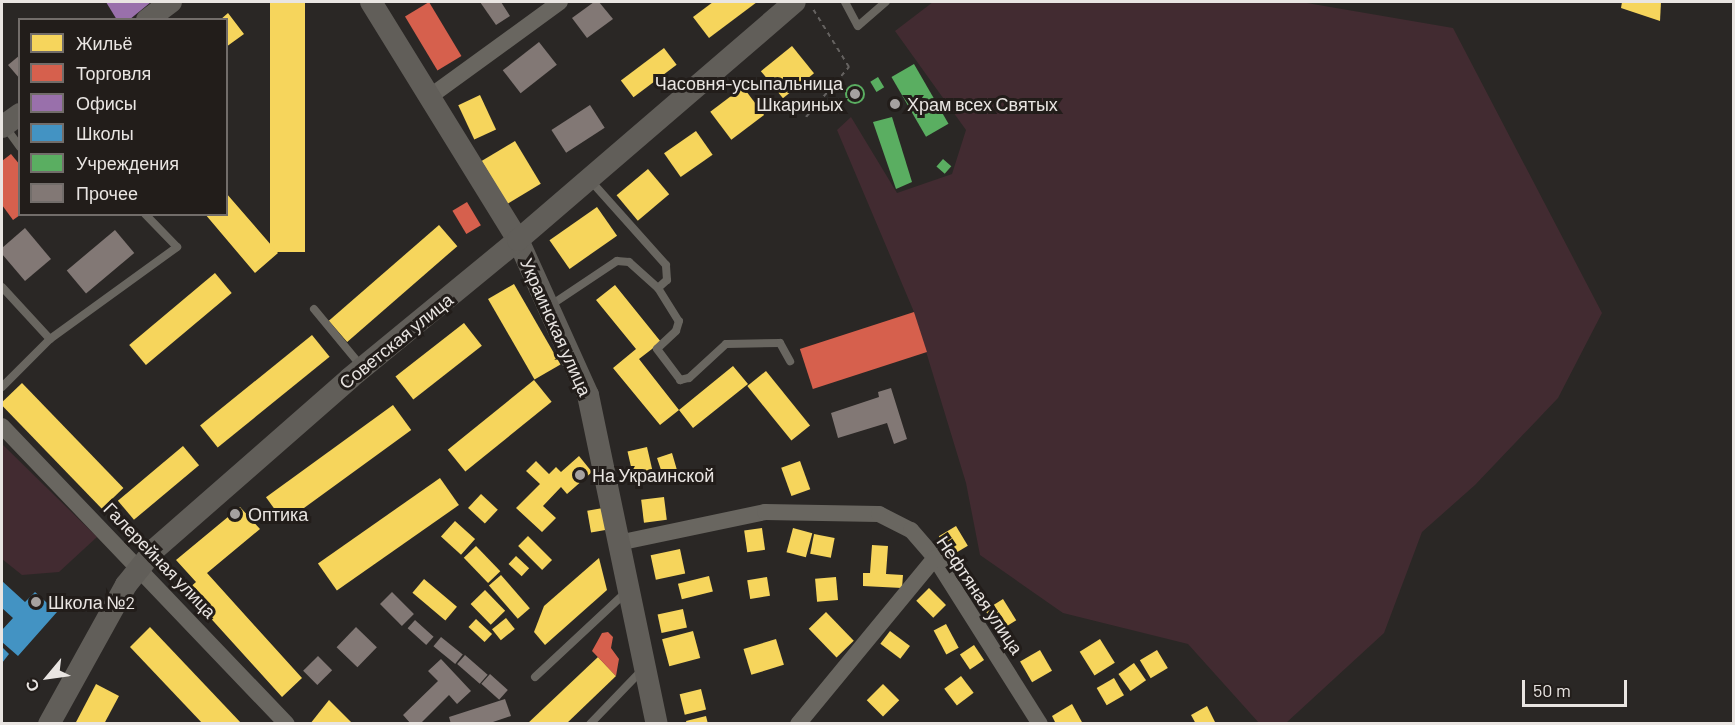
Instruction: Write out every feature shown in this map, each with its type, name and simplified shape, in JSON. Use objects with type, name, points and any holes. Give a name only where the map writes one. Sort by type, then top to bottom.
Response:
[{"type":"main road","points":[[150,18],[171,2]]},
{"type":"main road","name":"Украинская улица","points":[[371,2],[432,95],[518,240],[588,395],[657,723]]},
{"type":"main road","name":"Советская улица","points":[[49,723],[138,565],[362,367],[800,8]]},
{"type":"street","points":[[432,95],[560,2]]},
{"type":"street","name":"Галерейная улица","points":[[2,426],[138,565],[287,723]]},
{"type":"street","name":"Нефтяная улица","points":[[618,543],[765,512],[879,514],[911,530],[935,558],[1033,720]]},
{"type":"street","points":[[798,723],[935,558]]},
{"type":"lane","points":[[845,2],[858,26],[886,2]]},
{"type":"lane","points":[[8,122],[18,143]]},
{"type":"lane","points":[[589,179],[666,265],[667,280],[658,288]]},
{"type":"lane","points":[[2,387],[50,339],[177,247],[147,216]]},
{"type":"lane","points":[[548,307],[617,261],[629,262],[658,288],[679,321],[676,331],[657,349],[680,380],[689,378],[726,344],[780,344],[790,361]]},
{"type":"lane","points":[[2,287],[50,339]]},
{"type":"lane","points":[[314,309],[362,367]]},
{"type":"lane","points":[[536,677],[628,590]]},
{"type":"lane","points":[[590,723],[645,668]]},
{"type":"path","points":[[800,8],[814,8],[849,67],[806,117]]},
{"type":"shaded area","points":[[933,2],[1301,2],[1453,28],[1602,313],[1558,398],[1475,485],[1422,532],[1384,633],[1286,723],[1259,723],[1188,644],[1063,613],[980,555],[966,483],[914,312],[837,130],[851,117],[897,193],[952,174],[966,130],[895,31]]},
{"type":"shaded area","points":[[2,444],[97,537],[59,572],[22,575],[2,559]]},
{"type":"building: Жильё","points":[[270,2],[305,2],[305,252],[270,252]]},
{"type":"building: Жильё","points":[[713,2],[757,2],[709,38],[693,17]]},
{"type":"building: Жильё","points":[[1622,2],[1661,2],[1660,21],[1621,8]]},
{"type":"building: Жильё","points":[[228,13],[244,34],[228,46],[228,18],[222,18]]},
{"type":"building: Жильё","points":[[792,46],[814,73],[783,98],[761,71]]},
{"type":"building: Жильё","points":[[664,48],[677,65],[634,97],[621,80]]},
{"type":"building: Жильё","points":[[743,87],[764,115],[731,140],[710,112]]},
{"type":"building: Жильё","points":[[480,95],[496,129],[474,140],[458,105]]},
{"type":"building: Жильё","points":[[696,131],[713,155],[681,177],[664,153]]},
{"type":"building: Жильё","points":[[515,141],[541,184],[507,204],[482,161]]},
{"type":"building: Жильё","points":[[648,169],[669,194],[638,221],[617,195]]},
{"type":"building: Жильё","points":[[228,195],[278,253],[255,273],[207,216],[228,216]]},
{"type":"building: Жильё","points":[[597,207],[617,236],[570,269],[549,240]]},
{"type":"building: Жильё","points":[[439,225],[457,246],[347,342],[329,321]]},
{"type":"building: Жильё","points":[[215,273],[232,293],[146,365],[129,345]]},
{"type":"building: Жильё","points":[[514,284],[560,365],[535,380],[488,299]]},
{"type":"building: Жильё","points":[[615,285],[661,342],[639,359],[679,410],[660,425],[613,368],[636,349],[596,300]]},
{"type":"building: Жильё","points":[[464,323],[482,346],[413,399],[395,377]]},
{"type":"building: Жильё","points":[[312,335],[330,357],[218,447],[200,426]]},
{"type":"building: Жильё","points":[[733,366],[748,384],[693,428],[679,410]]},
{"type":"building: Жильё","points":[[766,371],[810,425],[791,441],[747,386]]},
{"type":"building: Жильё","points":[[534,380],[552,402],[465,472],[448,450]]},
{"type":"building: Жильё","points":[[22,383],[123,488],[102,509],[2,405],[2,402]]},
{"type":"building: Жильё","points":[[393,405],[411,430],[284,522],[266,497]]},
{"type":"building: Жильё","points":[[183,446],[199,465],[134,520],[118,501]]},
{"type":"building: Жильё","points":[[647,447],[653,472],[633,477],[628,451]]},
{"type":"building: Жильё","points":[[672,453],[679,477],[658,483],[655,472],[661,470],[657,458]]},
{"type":"building: Жильё","points":[[579,456],[592,472],[567,494],[561,487],[543,506],[556,518],[542,532],[516,508],[540,484],[526,471],[536,461],[549,474],[556,467],[561,472]]},
{"type":"building: Жильё","points":[[800,461],[810,489],[791,496],[781,468]]},
{"type":"building: Жильё","points":[[440,478],[459,505],[337,590],[318,563]]},
{"type":"building: Жильё","points":[[481,494],[498,510],[485,524],[468,508]]},
{"type":"building: Жильё","points":[[664,497],[667,520],[644,523],[641,500]]},
{"type":"building: Жильё","points":[[240,507],[260,529],[207,573],[302,678],[282,697],[186,591],[196,582],[176,560]]},
{"type":"building: Жильё","points":[[603,508],[607,530],[591,532],[587,511]]},
{"type":"building: Жильё","points":[[455,521],[475,539],[461,555],[441,537]]},
{"type":"building: Жильё","points":[[956,526],[968,546],[951,556],[939,536]]},
{"type":"building: Жильё","points":[[762,528],[765,550],[747,552],[744,531]]},
{"type":"building: Жильё","points":[[793,528],[812,533],[806,557],[787,552]]},
{"type":"building: Жильё","points":[[814,534],[835,538],[831,558],[810,554]]},
{"type":"building: Жильё","points":[[528,536],[552,560],[542,570],[518,546]]},
{"type":"building: Жильё","points":[[872,545],[888,546],[886,574],[903,575],[902,588],[863,586],[863,573],[870,573]]},
{"type":"building: Жильё","points":[[476,546],[500,571],[488,583],[464,558]]},
{"type":"building: Жильё","points":[[680,549],[685,573],[656,580],[651,555]]},
{"type":"building: Жильё","points":[[516,556],[529,568],[522,576],[508,564]]},
{"type":"building: Жильё","points":[[599,558],[607,590],[545,645],[534,632],[544,606]]},
{"type":"building: Жильё","points":[[501,575],[530,608],[518,619],[489,585]]},
{"type":"building: Жильё","points":[[709,576],[713,592],[682,599],[678,584]]},
{"type":"building: Жильё","points":[[767,577],[770,596],[750,599],[747,580]]},
{"type":"building: Жильё","points":[[836,577],[838,600],[817,602],[815,579]]},
{"type":"building: Жильё","points":[[424,579],[457,607],[445,620],[412,593]]},
{"type":"building: Жильё","points":[[929,588],[946,605],[933,618],[916,601]]},
{"type":"building: Жильё","points":[[485,590],[505,611],[491,625],[471,604]]},
{"type":"building: Жильё","points":[[1003,599],[1016,620],[998,631],[985,610]]},
{"type":"building: Жильё","points":[[683,609],[687,628],[662,633],[658,614]]},
{"type":"building: Жильё","points":[[826,612],[854,641],[837,657],[809,629]]},
{"type":"building: Жильё","points":[[506,618],[515,629],[501,640],[492,629]]},
{"type":"building: Жильё","points":[[476,619],[492,634],[485,642],[468,627]]},
{"type":"building: Жильё","points":[[946,624],[959,648],[946,654],[934,631]]},
{"type":"building: Жильё","points":[[150,627],[242,724],[203,724],[130,647]]},
{"type":"building: Жильё","points":[[693,631],[700,658],[669,666],[662,639]]},
{"type":"building: Жильё","points":[[890,631],[910,646],[900,659],[880,644]]},
{"type":"building: Жильё","points":[[776,639],[784,665],[751,675],[743,649]]},
{"type":"building: Жильё","points":[[1100,639],[1115,663],[1094,675],[1080,652]]},
{"type":"building: Жильё","points":[[974,645],[984,660],[970,669],[960,655]]},
{"type":"building: Жильё","points":[[1040,650],[1052,671],[1032,682],[1020,662]]},
{"type":"building: Жильё","points":[[1157,650],[1168,668],[1151,678],[1140,660]]},
{"type":"building: Жильё","points":[[598,657],[616,676],[566,724],[527,724]]},
{"type":"building: Жильё","points":[[1134,663],[1146,680],[1130,691],[1118,674]]},
{"type":"building: Жильё","points":[[961,676],[974,693],[957,705],[944,689]]},
{"type":"building: Жильё","points":[[1114,678],[1124,695],[1107,705],[1097,688]]},
{"type":"building: Жильё","points":[[96,684],[119,696],[104,724],[75,724]]},
{"type":"building: Жильё","points":[[883,684],[899,700],[883,717],[867,700]]},
{"type":"building: Жильё","points":[[701,689],[706,709],[685,715],[680,694]]},
{"type":"building: Жильё","points":[[329,700],[353,724],[310,724]]},
{"type":"building: Жильё","points":[[1072,704],[1083,724],[1056,724],[1052,716]]},
{"type":"building: Жильё","points":[[1207,706],[1216,724],[1196,724],[1191,715]]},
{"type":"building: Жильё","points":[[706,716],[708,724],[687,724],[686,721]]},
{"type":"building: Торговля","points":[[429,2],[461,56],[437,70],[405,16]]},
{"type":"building: Торговля","points":[[11,154],[18,163],[19,216],[13,220],[2,205],[2,161]]},
{"type":"building: Торговля","points":[[467,202],[481,225],[466,234],[452,211]]},
{"type":"building: Торговля","points":[[914,312],[927,352],[813,389],[800,349]]},
{"type":"building: Торговля","points":[[608,632],[613,637],[611,648],[619,659],[616,676],[592,651],[602,633]]},
{"type":"building: Офисы","points":[[106,2],[151,2],[131,18],[116,18]]},
{"type":"building: Школы","points":[[2,581],[25,602],[35,592],[57,612],[18,656],[2,642],[2,630],[13,618],[2,608]]},
{"type":"building: Школы","points":[[2,647],[9,654],[2,663]]},
{"type":"building: Учреждения","points":[[914,64],[948,124],[926,137],[891,77]]},
{"type":"building: Учреждения","points":[[878,77],[884,87],[876,92],[870,82]]},
{"type":"building: Учреждения","name":"Часовня-усыпальница Шкариных","points":[[855,84],[862,87],[865,94],[862,101],[855,104],[848,101],[845,94],[848,87]]},
{"type":"building: Учреждения","points":[[892,117],[912,182],[896,189],[873,122]]},
{"type":"building: Учреждения","points":[[943,159],[951,166],[945,174],[936,167]]},
{"type":"building: Прочее","points":[[480,2],[501,2],[510,16],[496,25]]},
{"type":"building: Прочее","points":[[594,2],[599,2],[613,19],[587,38],[572,18]]},
{"type":"building: Прочее","points":[[539,42],[557,65],[521,93],[503,70]]},
{"type":"building: Прочее","points":[[18,57],[18,77],[8,65]]},
{"type":"building: Прочее","points":[[590,105],[605,128],[566,153],[551,130]]},
{"type":"building: Прочее","points":[[25,228],[51,259],[25,281],[2,254],[2,248]]},
{"type":"building: Прочее","points":[[115,230],[134,253],[86,293],[67,270]]},
{"type":"building: Прочее","points":[[891,388],[907,439],[894,444],[887,423],[838,438],[831,413],[879,397],[878,392]]},
{"type":"building: Прочее","points":[[392,592],[414,614],[402,626],[380,604]]},
{"type":"building: Прочее","points":[[415,620],[434,637],[426,645],[408,628]]},
{"type":"building: Прочее","points":[[356,627],[377,647],[357,667],[337,647]]},
{"type":"building: Прочее","points":[[441,637],[463,655],[455,664],[433,646]]},
{"type":"building: Прочее","points":[[465,655],[488,675],[480,684],[457,664]]},
{"type":"building: Прочее","points":[[318,656],[332,670],[317,685],[303,671]]},
{"type":"building: Прочее","points":[[441,659],[471,691],[457,704],[449,695],[420,724],[411,724],[403,715],[438,681],[428,671]]},
{"type":"building: Прочее","points":[[490,674],[508,690],[499,700],[481,684]]},
{"type":"building: Прочее","points":[[505,699],[511,716],[487,724],[451,724],[449,717]]},
{"type":"place","name":"Часовня-усыпальница Шкариных","points":[[855,94]]},
{"type":"place","name":"Храм всех Святых","points":[[895,104]]},
{"type":"place","name":"На Украинской","points":[[580,475]]},
{"type":"place","name":"Оптика","points":[[235,514]]},
{"type":"place","name":"Школа №2","points":[[36,602]]}]
